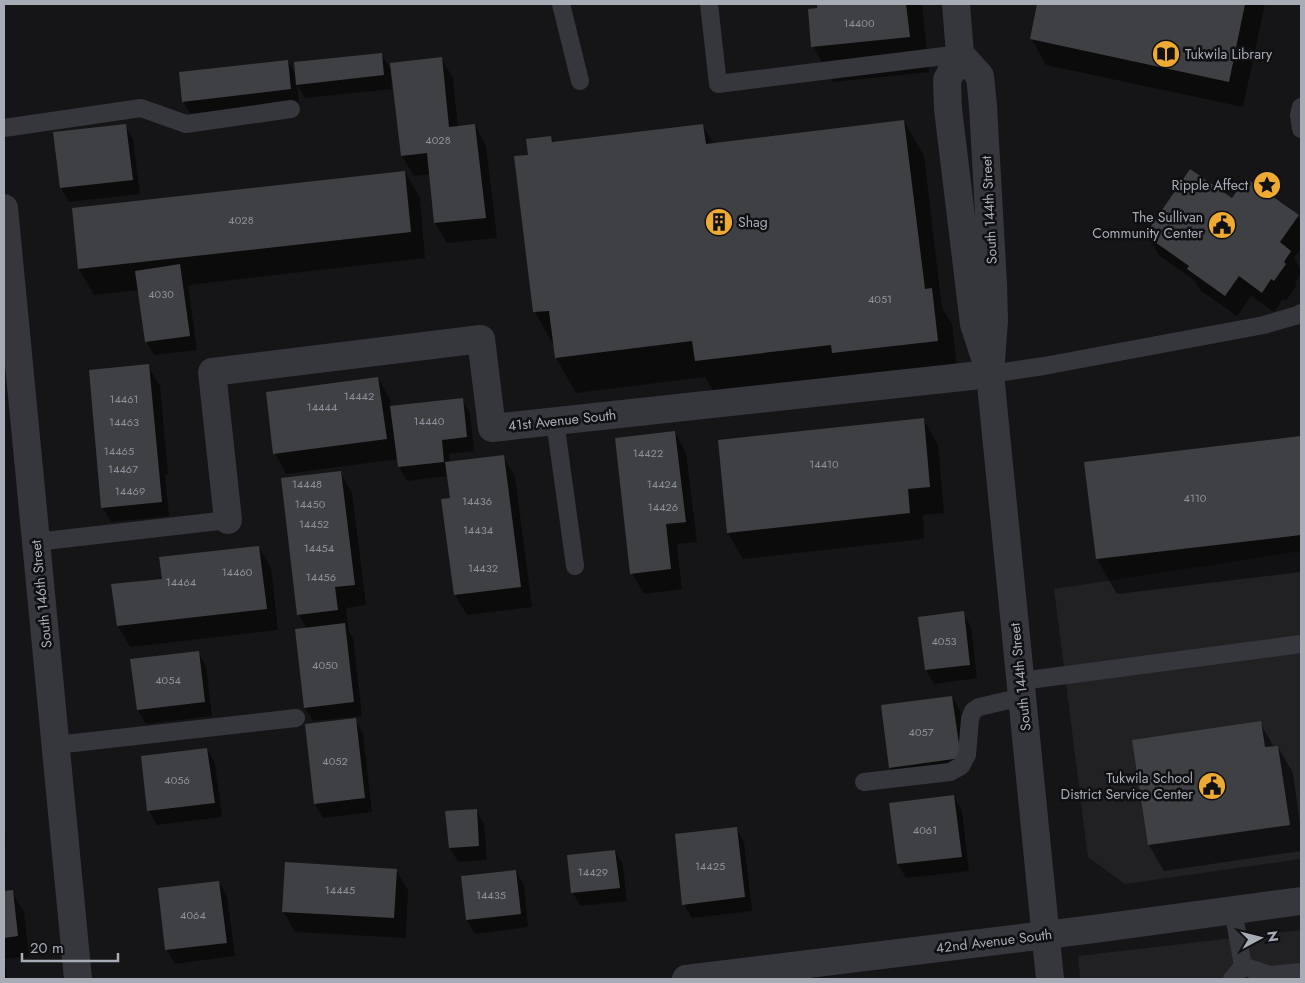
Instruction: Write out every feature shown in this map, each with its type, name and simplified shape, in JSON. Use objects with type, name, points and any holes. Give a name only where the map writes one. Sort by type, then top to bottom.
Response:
[{"type":"street","points":[[956,4],[960,54]]},
{"type":"street","name":"South 144th Street","points":[[960,54],[947,80],[948,109],[974,324],[990,374],[1050,979]]},
{"type":"street","name":"South 146th Street","points":[[4,208],[78,979]]},
{"type":"street","name":"41st Avenue South","points":[[228,520],[212,372],[481,339],[492,428],[990,374]]},
{"type":"street","name":"42nd Avenue South","points":[[686,979],[768,974],[1045,934],[1089,930],[1301,901]]},
{"type":"lane","points":[[561,4],[580,81]]},
{"type":"lane","points":[[709,4],[718,84],[960,54]]},
{"type":"lane","points":[[1301,107],[1299,115],[1301,129]]},
{"type":"lane","points":[[4,128],[141,108],[186,124],[291,109]]},
{"type":"lane","points":[[990,374],[1044,366],[1264,325],[1298,315],[1301,312]]},
{"type":"lane","points":[[555,421],[575,566]]},
{"type":"lane","points":[[36,542],[228,520]]},
{"type":"lane","points":[[864,782],[950,772],[961,766],[967,755],[970,719],[973,711],[1021,689],[1301,644]]},
{"type":"lane","points":[[56,745],[296,718]]},
{"type":"lane","points":[[1232,910],[1237,973],[1270,975],[1301,972]]},
{"type":"shaded area","points":[[1301,551],[1301,859],[1125,884],[1088,857],[1054,589]]},
{"type":"shaded area","points":[[1301,930],[1301,979],[1080,979],[1078,956]]},
{"type":"building","points":[[817,4],[906,4],[910,37],[811,47],[808,9],[817,8]]},
{"type":"building","name":"Tukwila Library","points":[[1037,4],[1245,4],[1229,82],[1030,39]]},
{"type":"building","points":[[382,53],[384,75],[296,85],[294,62]]},
{"type":"building","points":[[442,57],[449,127],[475,124],[486,218],[434,223],[427,153],[401,156],[390,63]]},
{"type":"building","points":[[288,60],[291,89],[182,102],[179,72]]},
{"type":"building","name":"Shag","points":[[904,120],[925,289],[932,288],[938,341],[832,353],[831,345],[695,361],[692,341],[555,358],[549,311],[533,312],[514,156],[528,155],[526,139],[551,136],[552,142],[703,124],[706,144]]},
{"type":"building","points":[[126,124],[133,180],[60,188],[53,132]]},
{"type":"building","name":"The Sullivan Community Center","points":[[1190,169],[1232,198],[1246,178],[1299,215],[1280,242],[1291,251],[1284,262],[1286,264],[1274,281],[1271,279],[1262,293],[1239,276],[1225,296],[1187,269],[1189,266],[1145,235]]},
{"type":"building","points":[[405,171],[411,232],[78,269],[72,208]]},
{"type":"building","points":[[180,264],[190,336],[145,342],[135,271]]},
{"type":"building","points":[[149,364],[162,502],[101,508],[89,370]]},
{"type":"building","points":[[378,377],[387,439],[273,454],[266,392]]},
{"type":"building","points":[[463,398],[467,437],[442,440],[444,462],[398,467],[390,406]]},
{"type":"building","points":[[924,418],[930,487],[908,489],[910,513],[727,533],[718,440]]},
{"type":"building","points":[[675,431],[686,522],[666,524],[671,569],[630,574],[615,438]]},
{"type":"building","points":[[1301,436],[1301,535],[1096,559],[1084,462]]},
{"type":"building","points":[[504,455],[521,587],[454,595],[441,499],[450,498],[445,462]]},
{"type":"building","points":[[341,471],[355,585],[335,587],[338,610],[297,615],[281,478]]},
{"type":"building","points":[[259,546],[267,609],[117,626],[111,584],[162,579],[159,557]]},
{"type":"building","points":[[964,611],[970,665],[925,670],[918,617]]},
{"type":"building","points":[[345,623],[354,702],[304,708],[295,629]]},
{"type":"building","points":[[199,651],[205,702],[137,710],[130,659]]},
{"type":"building","points":[[952,696],[961,758],[889,768],[881,705]]},
{"type":"building","points":[[356,718],[365,798],[314,804],[305,724]]},
{"type":"building","name":"Tukwila School District Service Center","points":[[1261,721],[1265,747],[1278,746],[1290,825],[1148,845],[1132,740]]},
{"type":"building","points":[[207,748],[215,803],[147,811],[141,756]]},
{"type":"building","points":[[954,795],[962,857],[897,864],[889,803]]},
{"type":"building","points":[[477,809],[479,846],[449,848],[445,811]]},
{"type":"building","points":[[737,827],[745,897],[682,905],[675,834]]},
{"type":"building","points":[[615,850],[620,888],[571,893],[567,855]]},
{"type":"building","points":[[285,862],[397,869],[394,918],[282,912]]},
{"type":"building","points":[[516,870],[521,914],[466,920],[461,876]]},
{"type":"building","points":[[219,881],[227,943],[165,950],[158,888]]},
{"type":"building","points":[[13,890],[18,936],[4,938],[4,891]]},
{"type":"place","name":"Tukwila Library","points":[[1166,54]]},
{"type":"place","name":"Ripple Affect","points":[[1267,185]]},
{"type":"place","name":"Shag","points":[[719,222]]},
{"type":"place","name":"The Sullivan Community Center","points":[[1222,225]]},
{"type":"place","name":"Tukwila School District Service Center","points":[[1212,786]]}]
